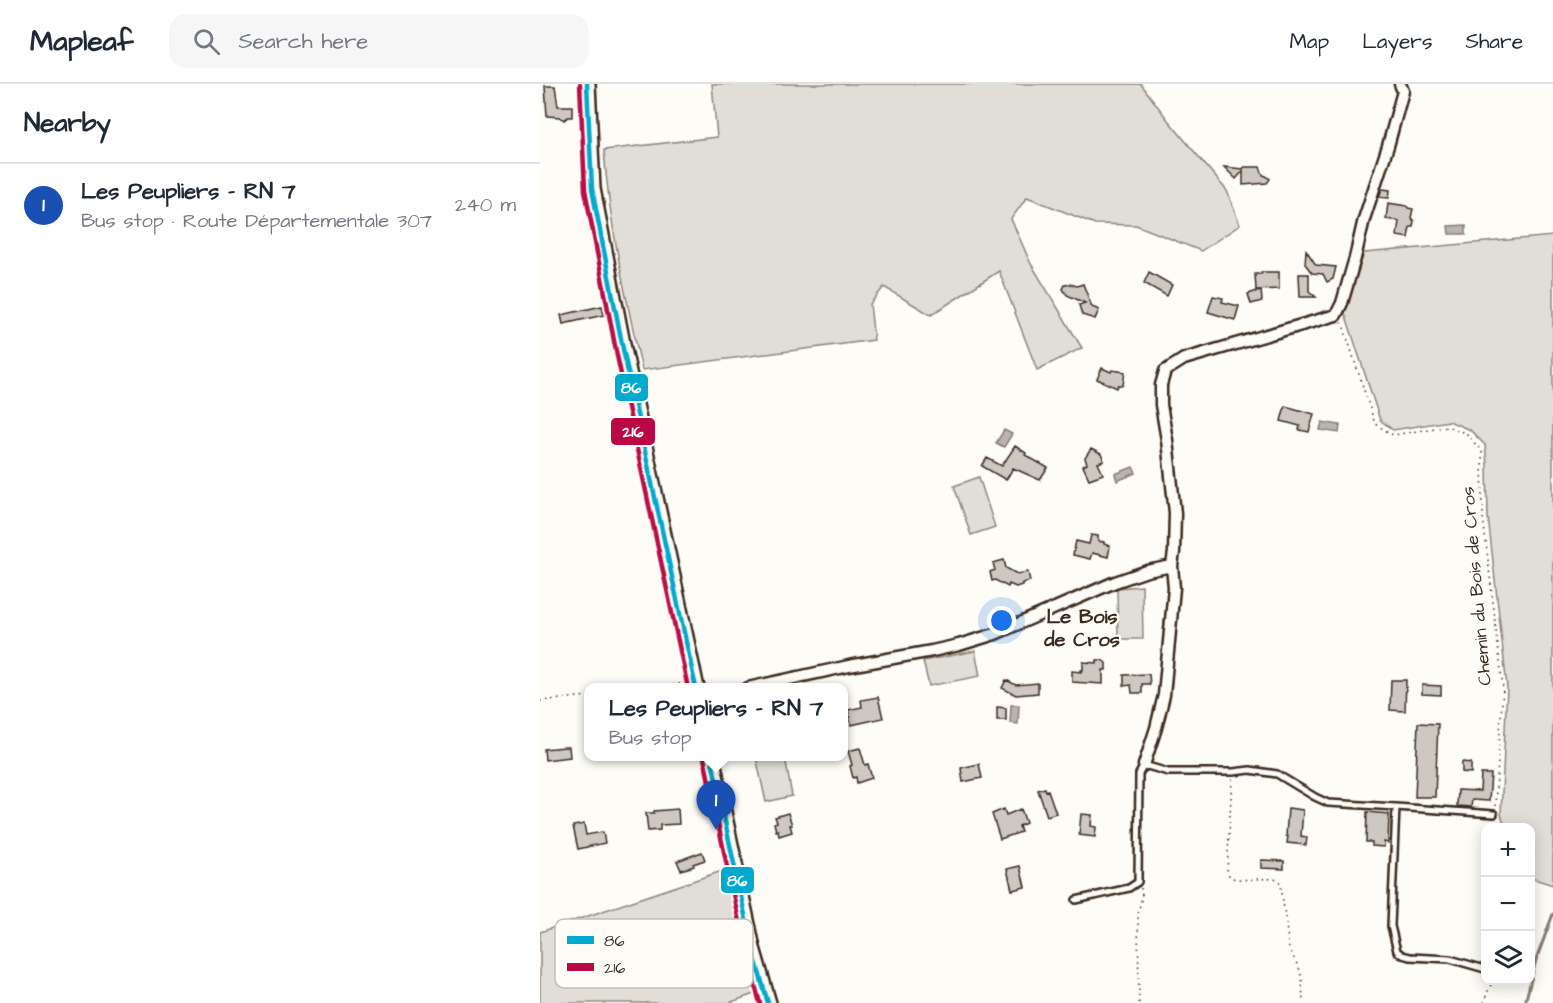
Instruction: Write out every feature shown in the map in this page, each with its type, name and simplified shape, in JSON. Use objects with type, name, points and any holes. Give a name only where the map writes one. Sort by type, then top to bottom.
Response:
[{"type":"main road","points":[[587,84],[592,189],[623,349],[695,683]]},
{"type":"main road","points":[[712,761],[746,919]]},
{"type":"main road","points":[[753,951],[768,1003]]},
{"type":"street","points":[[1144,765],[1156,728],[1165,688],[1174,588],[1172,566],[1175,513],[1161,405],[1161,385],[1165,371],[1184,359],[1336,315],[1342,303],[1364,219],[1388,146],[1403,91],[1400,84]]},
{"type":"street","points":[[767,683],[968,642],[994,634],[1115,582],[1146,571],[1172,566]]},
{"type":"lane","points":[[1076,900],[1129,888],[1138,882],[1139,774],[1144,765],[1168,772],[1250,770],[1277,774],[1328,803],[1494,814]]},
{"type":"lane","points":[[1396,807],[1391,926],[1397,951],[1410,957],[1450,959],[1481,968]]},
{"type":"path","name":"Chemin du Bois de Cros","points":[[1336,315],[1342,321],[1375,424],[1394,435],[1448,426],[1467,434],[1482,452],[1483,518],[1503,688],[1494,814]]},
{"type":"path","points":[[540,700],[584,696]]},
{"type":"path","points":[[1233,772],[1227,872],[1236,880],[1268,877],[1279,880],[1289,949],[1300,970],[1302,980],[1303,1003]]},
{"type":"path","points":[[1138,882],[1142,890],[1138,914],[1138,1003]]},
{"type":"path","points":[[1484,1003],[1492,985]]},
{"type":"shaded area","points":[[712,84],[1141,84],[1227,191],[1240,225],[1201,251],[1136,225],[1095,224],[1027,197],[1011,219],[1031,264],[1082,348],[1037,370],[999,271],[931,315],[884,287],[870,304],[874,340],[642,370],[614,233],[604,150],[717,137]]},
{"type":"shaded area","points":[[1466,225],[1466,234],[1449,234],[1448,226]]},
{"type":"shaded area","points":[[1553,236],[1553,885],[1535,879],[1535,823],[1504,823],[1501,814],[1507,687],[1488,517],[1485,445],[1470,430],[1449,421],[1393,430],[1380,420],[1345,313],[1364,253]]},
{"type":"shaded area","points":[[1322,422],[1340,425],[1339,433],[1320,430]]},
{"type":"shaded area","points":[[1004,430],[1012,434],[1004,447],[996,443]]},
{"type":"shaded area","points":[[1133,467],[1136,473],[1117,481],[1115,474]]},
{"type":"shaded area","points":[[979,477],[995,527],[971,535],[954,486]]},
{"type":"shaded area","points":[[1142,586],[1143,639],[1118,639],[1117,588]]},
{"type":"shaded area","points":[[975,651],[980,676],[929,686],[923,661]]},
{"type":"shaded area","points":[[1011,705],[1019,705],[1018,724],[1010,723]]},
{"type":"shaded area","points":[[757,761],[786,761],[792,796],[766,802]]},
{"type":"shaded area","points":[[725,870],[736,919],[579,919]]},
{"type":"shaded area","points":[[555,927],[555,988],[753,988],[754,994],[729,1003],[540,1003],[540,932]]},
{"type":"building","points":[[545,86],[555,86],[558,106],[572,106],[572,117],[564,120],[560,117],[547,116]]},
{"type":"building","points":[[1224,167],[1243,169],[1244,167],[1260,167],[1263,175],[1270,179],[1267,183],[1243,185],[1243,171],[1236,179]]},
{"type":"building","points":[[1382,189],[1390,190],[1389,198],[1379,197]]},
{"type":"building","points":[[1388,203],[1413,209],[1411,218],[1414,221],[1413,227],[1410,227],[1408,238],[1397,236],[1399,221],[1386,219]]},
{"type":"building","points":[[1306,250],[1316,265],[1336,267],[1333,279],[1327,282],[1323,274],[1312,273],[1305,264]]},
{"type":"building","points":[[1149,272],[1172,285],[1167,296],[1144,283]]},
{"type":"building","points":[[1261,272],[1279,272],[1279,289],[1256,290],[1255,274],[1261,274]]},
{"type":"building","points":[[1299,274],[1309,274],[1309,291],[1316,297],[1300,297]]},
{"type":"building","points":[[1083,284],[1092,307],[1099,310],[1095,319],[1082,315],[1079,305],[1085,303],[1067,295],[1063,289],[1065,285],[1077,286]]},
{"type":"building","points":[[1261,290],[1262,301],[1251,304],[1248,294]]},
{"type":"building","points":[[1213,296],[1223,298],[1222,302],[1239,306],[1235,320],[1208,312]]},
{"type":"building","points":[[602,306],[604,315],[563,324],[561,315]]},
{"type":"building","points":[[1102,368],[1111,372],[1112,370],[1125,372],[1123,385],[1118,385],[1117,388],[1097,379]]},
{"type":"building","points":[[1285,406],[1314,414],[1309,432],[1299,430],[1300,426],[1281,421]]},
{"type":"building","points":[[1015,446],[1026,453],[1025,455],[1048,468],[1040,480],[1013,468],[1006,480],[982,466],[987,458],[1002,466]]},
{"type":"building","points":[[1091,449],[1101,454],[1104,461],[1098,463],[1103,474],[1089,479],[1083,466],[1087,464],[1085,458]]},
{"type":"building","points":[[1091,535],[1098,536],[1098,541],[1110,546],[1108,557],[1092,553],[1090,559],[1073,555],[1076,541],[1089,544]]},
{"type":"building","points":[[1004,560],[1006,568],[1017,574],[1028,572],[1030,581],[1016,587],[1009,584],[1008,587],[995,580],[992,581],[990,572],[995,570],[993,563]]},
{"type":"building","points":[[1097,660],[1106,663],[1106,670],[1103,670],[1103,684],[1072,682],[1072,671],[1081,672],[1083,662],[1097,663]]},
{"type":"building","points":[[1149,674],[1150,684],[1142,684],[1142,693],[1132,693],[1131,685],[1124,686],[1124,675]]},
{"type":"building","points":[[1006,680],[1016,685],[1038,683],[1038,693],[1016,695],[1002,688]]},
{"type":"building","points":[[1391,680],[1406,680],[1405,711],[1390,710]]},
{"type":"building","points":[[1422,685],[1441,686],[1441,695],[1422,694]]},
{"type":"building","points":[[878,697],[883,718],[851,725],[848,710],[862,707],[861,700]]},
{"type":"building","points":[[997,707],[1006,708],[1006,720],[997,720]]},
{"type":"building","points":[[1418,723],[1438,724],[1435,797],[1415,797]]},
{"type":"building","points":[[569,747],[570,757],[545,760],[544,749]]},
{"type":"building","points":[[860,748],[872,778],[857,783],[856,777],[853,778],[848,751]]},
{"type":"building","points":[[1462,762],[1471,763],[1471,773],[1462,772]]},
{"type":"building","points":[[979,764],[982,778],[963,782],[961,768]]},
{"type":"building","points":[[1481,774],[1491,774],[1489,801],[1472,800],[1471,807],[1457,806],[1458,790],[1480,791]]},
{"type":"building","points":[[1045,788],[1046,791],[1048,790],[1056,813],[1047,816],[1038,790]]},
{"type":"building","points":[[1288,808],[1303,810],[1301,836],[1307,837],[1306,845],[1287,843]]},
{"type":"building","points":[[678,809],[679,824],[660,825],[660,830],[648,831],[646,813]]},
{"type":"building","points":[[1004,809],[1006,815],[1021,809],[1026,823],[1019,826],[1021,832],[1000,839],[992,814]]},
{"type":"building","points":[[1367,812],[1389,814],[1388,843],[1384,842],[1384,847],[1372,846],[1372,842],[1366,842]]},
{"type":"building","points":[[788,813],[792,832],[779,836],[774,823],[777,822],[775,817]]},
{"type":"building","points":[[1081,814],[1092,815],[1091,826],[1096,827],[1095,837],[1079,835]]},
{"type":"building","points":[[584,824],[586,835],[603,832],[605,843],[578,849],[573,826]]},
{"type":"building","points":[[702,852],[705,860],[681,870],[677,861]]},
{"type":"building","points":[[1261,860],[1284,861],[1284,869],[1261,868]]},
{"type":"building","points":[[1020,866],[1025,887],[1012,890],[1007,869]]},
{"type":"waterway","points":[[1525,1003],[1536,960],[1553,914]]},
{"type":"transit line","name":"216","points":[[580,84],[585,190],[616,351],[687,683]]},
{"type":"transit line","name":"86","points":[[587,84],[592,189],[623,349],[695,683]]},
{"type":"transit line","name":"216","points":[[705,761],[738,919]]},
{"type":"transit line","name":"86","points":[[712,761],[746,919]]},
{"type":"transit line","name":"86","points":[[753,951],[768,1003]]},
{"type":"transit line","name":"216","points":[[753,978],[760,1003]]},
{"type":"place","name":"Les Peupliers - RN 7","points":[[716,830]]},
{"type":"district","name":"Le Bois de Cros","points":[[1082,628]]}]
